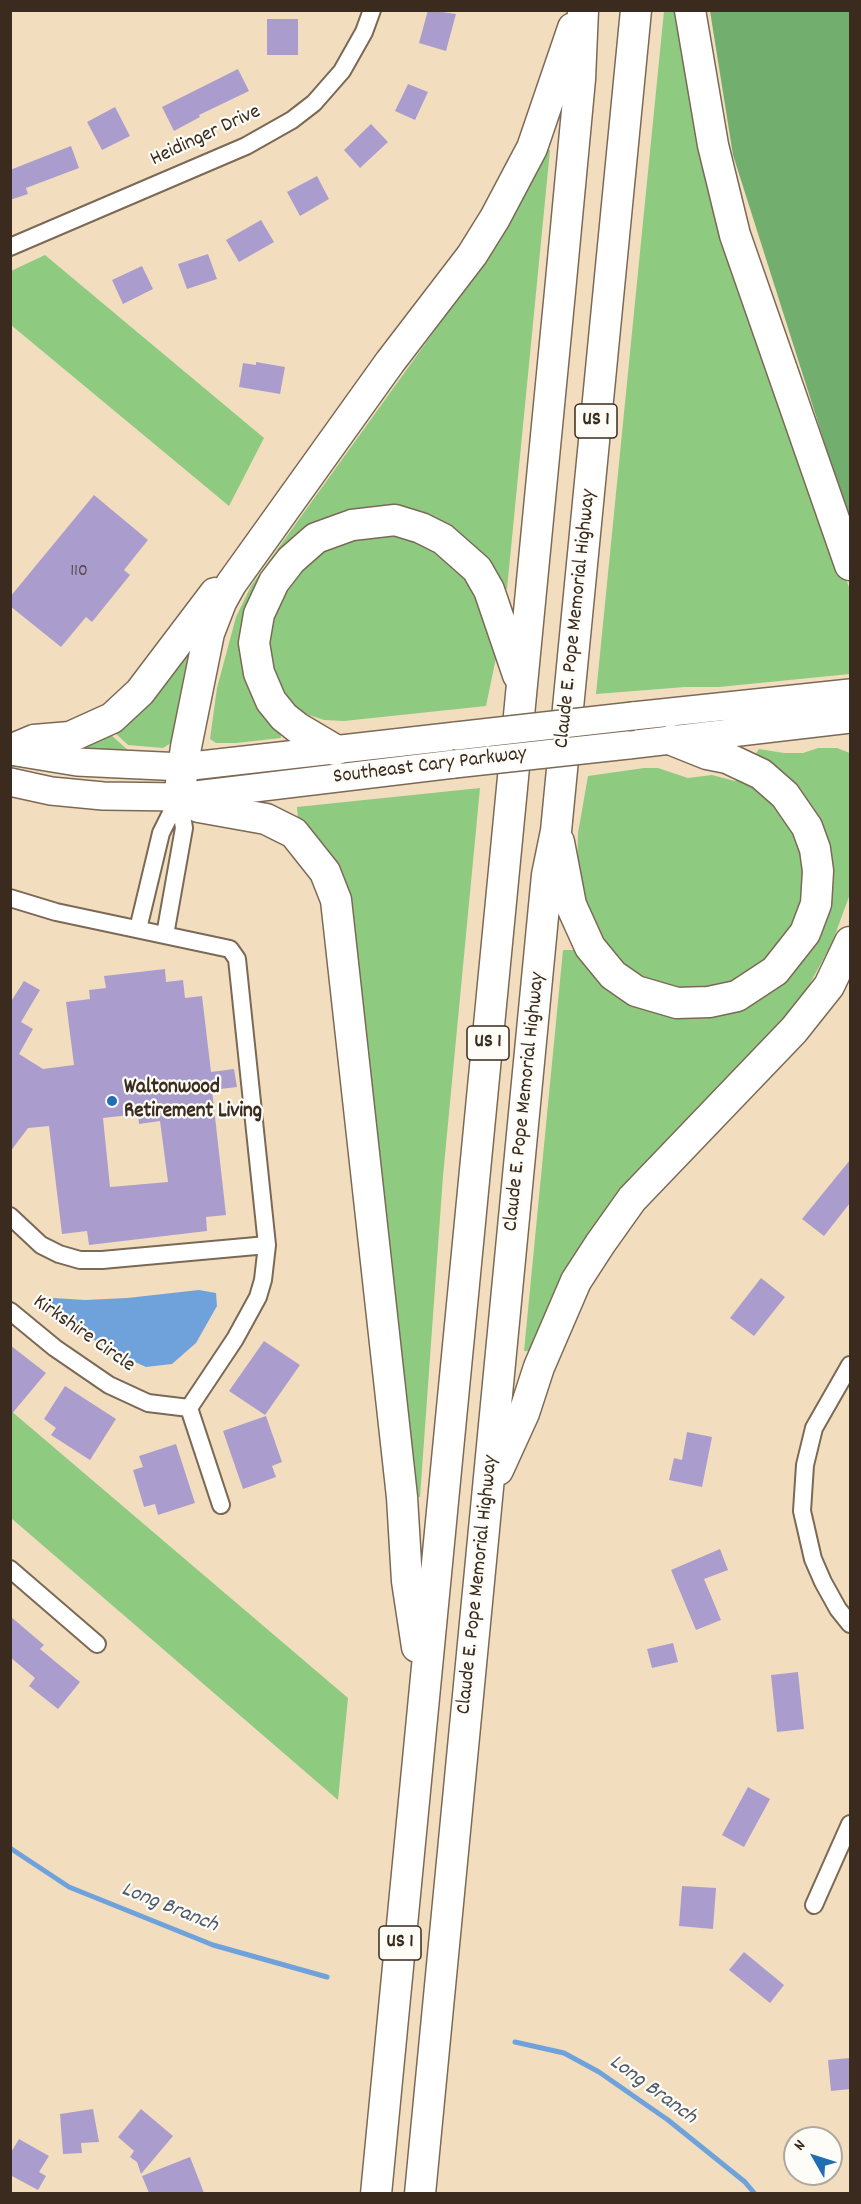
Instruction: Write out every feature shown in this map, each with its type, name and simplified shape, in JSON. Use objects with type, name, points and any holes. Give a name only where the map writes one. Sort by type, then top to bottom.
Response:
[{"type":"highway","points":[[424,1693],[407,1581],[402,1497],[336,900],[325,872],[294,833],[267,819],[199,807],[179,797],[209,633],[231,584],[390,362],[472,255],[495,218],[532,148],[581,10]]},
{"type":"highway","name":"Claude E. Pope Memorial Highway","points":[[376,2193],[579,91],[581,10]]},
{"type":"highway","name":"Claude E. Pope Memorial Highway","points":[[420,2193],[547,875],[556,831],[636,10]]},
{"type":"highway","points":[[690,10],[709,127],[735,236],[850,565]]},
{"type":"highway","points":[[335,750],[298,728],[284,717],[271,701],[259,674],[254,643],[259,614],[274,582],[291,560],[316,538],[352,525],[395,520],[443,538],[462,554],[477,569],[489,590],[522,688]]},
{"type":"highway","points":[[10,751],[34,740],[70,737],[112,718],[140,692],[210,595],[231,584]]},
{"type":"highway","points":[[556,831],[572,905],[581,929],[603,964],[623,982],[651,996],[694,1004],[737,996],[775,971],[805,933],[816,904],[818,871],[815,849],[807,827],[785,795],[761,774],[742,763],[706,754],[672,740]]},
{"type":"highway","points":[[488,1491],[524,1413],[539,1367],[576,1281],[600,1244],[632,1200],[794,1030],[829,986],[850,942]]},
{"type":"main road","name":"Southeast Cary Parkway","points":[[10,751],[77,762],[183,767],[850,693]]},
{"type":"main road","name":"Southeast Cary Parkway","points":[[10,782],[51,790],[103,796],[179,797],[850,718]]},
{"type":"street","name":"Heidinger Drive","points":[[10,248],[246,146],[292,120],[314,103],[342,71],[364,32],[372,10]]},
{"type":"street","points":[[138,929],[161,833],[179,797]]},
{"type":"street","points":[[165,935],[184,828],[179,797]]},
{"type":"street","points":[[10,898],[56,912],[230,949],[237,959],[267,1245],[263,1280],[258,1297],[235,1339],[189,1408],[220,1505]]},
{"type":"street","points":[[10,1216],[41,1245],[59,1254],[80,1260],[267,1245]]},
{"type":"street","name":"Kirkshire Circle","points":[[10,1311],[56,1348],[109,1385],[148,1403],[189,1408]]},
{"type":"street","points":[[850,1365],[814,1428],[805,1465],[802,1511],[813,1559],[838,1609],[850,1623]]},
{"type":"street","points":[[10,1569],[97,1644]]},
{"type":"street","points":[[814,1905],[850,1824]]},
{"type":"green space","points":[[664,11],[682,11],[820,505],[850,590],[850,674],[719,687],[685,687],[596,694]]},
{"type":"green space","points":[[710,11],[850,11],[850,523],[733,155]]},
{"type":"green space","points":[[543,150],[550,150],[507,589],[499,589],[375,512],[256,590],[281,738],[216,743],[210,739],[217,688],[236,617],[251,586],[461,294]]},
{"type":"green space","points":[[45,255],[264,438],[229,506],[11,325],[11,271]]},
{"type":"green space","points":[[404,533],[456,559],[490,614],[496,658],[486,706],[344,721],[324,720],[306,714],[302,719],[277,691],[265,626],[273,601],[325,544]]},
{"type":"green space","points":[[189,649],[171,743],[163,748],[128,745],[114,732]]},
{"type":"green space","points":[[111,735],[129,751],[140,752],[72,749]]},
{"type":"green space","points":[[818,748],[837,748],[850,753],[850,894],[832,943],[807,989],[536,1351],[524,1351],[563,950],[582,950],[637,1003],[791,975],[826,840],[808,801],[785,775],[754,756],[759,749],[803,753]]},
{"type":"green space","points":[[658,768],[688,778],[712,775],[735,781],[745,774],[786,808],[810,879],[789,944],[715,994],[647,986],[607,956],[577,879],[578,833],[588,776]]},
{"type":"green space","points":[[480,788],[443,1176],[420,1497],[410,1496],[363,1040],[298,822],[297,807]]},
{"type":"green space","points":[[10,1410],[348,1698],[338,1800],[11,1518]]},
{"type":"water","points":[[199,1290],[216,1293],[217,1306],[196,1343],[172,1364],[146,1367],[109,1350],[61,1318],[38,1297],[85,1300]]},
{"type":"building","points":[[428,10],[456,14],[446,51],[419,43]]},
{"type":"building","points":[[267,19],[298,19],[298,55],[267,55]]},
{"type":"building","points":[[238,69],[249,91],[199,115],[200,117],[174,131],[162,107]]},
{"type":"building","points":[[408,84],[428,92],[415,120],[395,111]]},
{"type":"building","points":[[115,107],[130,136],[102,150],[87,122]]},
{"type":"building","points":[[371,124],[388,142],[360,168],[344,150]]},
{"type":"building","points":[[71,146],[79,168],[26,188],[28,194],[10,200],[10,170]]},
{"type":"building","points":[[317,176],[329,199],[300,216],[287,192]]},
{"type":"building","points":[[261,220],[274,242],[239,262],[226,240]]},
{"type":"building","points":[[208,254],[217,279],[187,289],[178,264]]},
{"type":"building","points":[[142,266],[153,289],[123,304],[112,280]]},
{"type":"building","points":[[256,362],[285,367],[280,394],[239,387],[243,363],[256,365]]},
{"type":"building","points":[[94,495],[148,540],[124,570],[130,575],[92,622],[86,617],[61,647],[10,606],[10,597]]},
{"type":"building","name":"Waltonwood Retirement Living","points":[[165,969],[166,982],[183,980],[185,998],[202,996],[211,1072],[234,1069],[237,1087],[212,1090],[226,1215],[206,1217],[207,1231],[89,1245],[87,1231],[62,1234],[49,1126],[28,1128],[10,1152],[10,1003],[24,981],[40,990],[21,1022],[33,1029],[19,1054],[43,1069],[74,1065],[66,1002],[90,999],[89,990],[106,988],[104,976]],"holes":[[[138,1114],[139,1124],[160,1121],[168,1182],[110,1187],[103,1118]]]},
{"type":"building","points":[[850,1160],[850,1203],[824,1236],[802,1219]]},
{"type":"building","points":[[761,1278],[785,1297],[754,1336],[730,1318]]},
{"type":"building","points":[[264,1341],[300,1365],[265,1415],[229,1391]]},
{"type":"building","points":[[10,1345],[46,1373],[10,1416]]},
{"type":"building","points":[[65,1386],[116,1419],[90,1460],[51,1435],[56,1428],[44,1419]]},
{"type":"building","points":[[266,1416],[282,1462],[272,1466],[276,1477],[243,1489],[223,1431]]},
{"type":"building","points":[[687,1432],[712,1437],[702,1487],[669,1480],[674,1458],[682,1460]]},
{"type":"building","points":[[176,1444],[195,1503],[158,1515],[155,1504],[144,1507],[133,1470],[143,1467],[139,1456]]},
{"type":"building","points":[[720,1549],[728,1570],[704,1579],[721,1620],[696,1630],[671,1570]]},
{"type":"building","points":[[10,1616],[44,1645],[40,1649],[80,1682],[58,1709],[29,1686],[35,1678],[10,1657]]},
{"type":"building","points":[[673,1643],[678,1662],[652,1668],[647,1649]]},
{"type":"building","points":[[798,1672],[804,1729],[777,1732],[771,1675]]},
{"type":"building","points":[[748,1787],[770,1799],[744,1847],[722,1835]]},
{"type":"building","points":[[682,1886],[716,1888],[713,1929],[679,1926]]},
{"type":"building","points":[[744,1952],[784,1985],[770,2003],[729,1970]]},
{"type":"building","points":[[850,2058],[850,2089],[831,2091],[828,2060]]},
{"type":"building","points":[[93,2109],[99,2142],[81,2143],[82,2153],[63,2154],[60,2114]]},
{"type":"building","points":[[141,2109],[173,2136],[141,2174],[137,2162],[130,2157],[134,2151],[118,2137]]},
{"type":"building","points":[[19,2139],[49,2156],[39,2172],[46,2176],[38,2190],[10,2175],[10,2154]]},
{"type":"building","points":[[190,2157],[204,2193],[149,2193],[142,2176]]},
{"type":"waterway","name":"Long Branch","points":[[10,1848],[69,1887],[213,1945],[327,1977]]},
{"type":"waterway","name":"Long Branch","points":[[515,2042],[564,2053],[599,2072],[668,2120],[745,2182],[755,2194]]},
{"type":"place","name":"Waltonwood Retirement Living","points":[[112,1101]]}]
